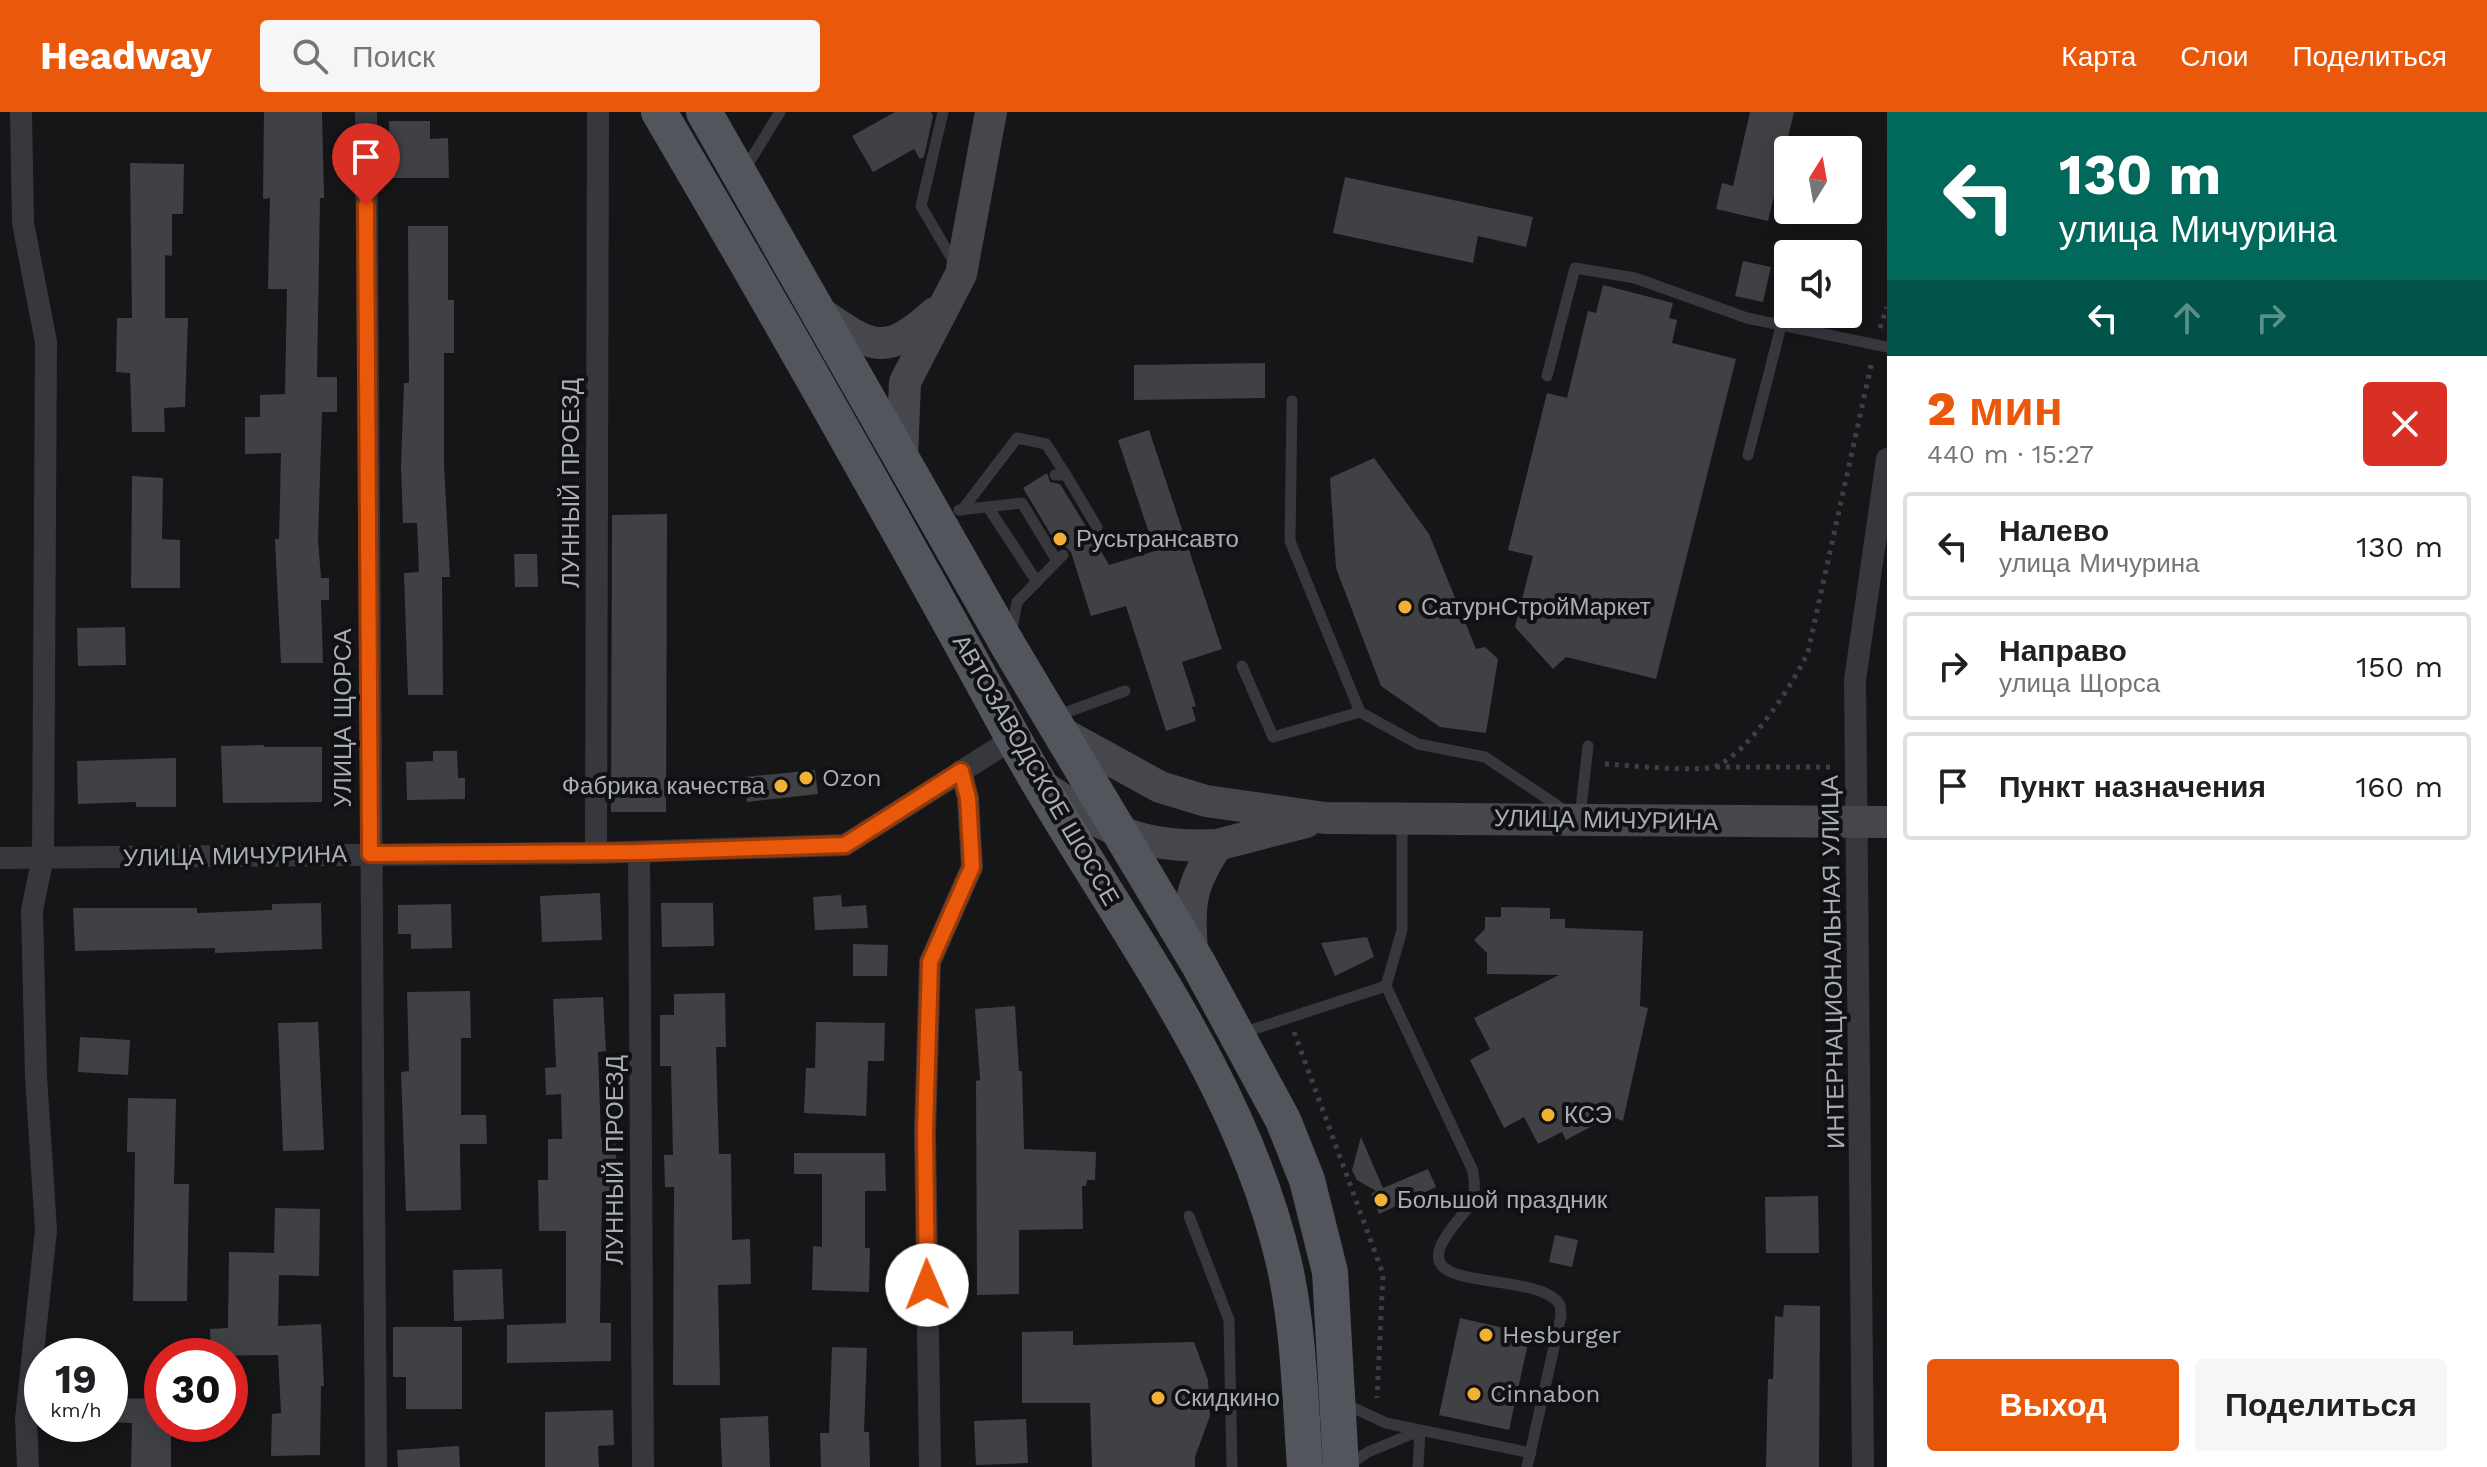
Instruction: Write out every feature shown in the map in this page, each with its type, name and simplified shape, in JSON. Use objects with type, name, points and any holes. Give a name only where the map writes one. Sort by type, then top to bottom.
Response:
[{"type":"main road","name":"АВТОЗАВОДСКОЕ ШОССЕ","points":[[659,112],[774,307],[1041,785],[1176,1010],[1253,1165],[1283,1259],[1295,1318],[1305,1467]]},
{"type":"main road","name":"АВТОЗАВОДСКОЕ ШОССЕ","points":[[704,112],[902,458],[948,510],[1009,647],[1192,953],[1283,1120],[1307,1180],[1330,1272],[1344,1467]]},
{"type":"main road","points":[[902,458],[905,382],[955,287],[991,112]]},
{"type":"main road","name":"АВТОЗАВОДСКОЕ ШОССЕ","points":[[819,312],[858,339],[881,343],[907,338],[955,287]]},
{"type":"main road","points":[[774,307],[818,363],[836,380],[862,388],[905,382]]},
{"type":"main road","name":"УЛИЦА МИЧУРИНА","points":[[1056,725],[1160,787],[1206,801],[1325,818],[1873,822]]},
{"type":"main road","name":"УЛИЦА МИЧУРИНА","points":[[1041,785],[1118,832],[1161,846],[1217,845],[1325,818]]},
{"type":"main road","points":[[1192,953],[1189,901],[1193,886],[1217,845]]},
{"type":"street","points":[[21,112],[23,223],[46,342],[43,857],[32,910],[36,1076],[46,1230],[26,1419],[28,1467]]},
{"type":"street","name":"УЛИЦА ЩОРСА","points":[[366,112],[376,1467]]},
{"type":"street","name":"ЛУННЫЙ ПРОЕЗД","points":[[596,853],[598,112]]},
{"type":"street","name":"ИНТЕРНАЦИОНАЛЬНАЯ УЛИЦА","points":[[1863,1467],[1873,822],[1858,767],[1855,680],[1880,537],[1887,459]]},
{"type":"street","name":"УЛИЦА МИЧУРИНА","points":[[0,858],[596,853],[845,845],[1014,738]]},
{"type":"street","points":[[930,1467],[925,1132],[930,962],[972,867],[968,798],[961,771]]},
{"type":"street","name":"ЛУННЫЙ ПРОЕЗД","points":[[639,852],[643,1467]]},
{"type":"lane","points":[[741,176],[780,112]]},
{"type":"lane","points":[[943,112],[921,206],[955,287]]},
{"type":"lane","points":[[1547,376],[1575,268],[1635,278],[1747,318],[1774,324]]},
{"type":"lane","points":[[1748,455],[1780,328]]},
{"type":"lane","points":[[1791,328],[1881,346]]},
{"type":"lane","points":[[1292,401],[1290,541],[1360,712],[1418,744],[1485,757],[1579,820],[1588,746]]},
{"type":"lane","points":[[948,510],[1017,438],[1046,444],[1085,516],[1097,527],[1093,537]]},
{"type":"lane","points":[[948,510],[988,507],[1030,509],[1060,558],[1017,602],[1009,647]]},
{"type":"lane","points":[[988,507],[1037,582]]},
{"type":"lane","points":[[1242,666],[1273,737],[1360,712]]},
{"type":"lane","points":[[1056,725],[1125,691]]},
{"type":"lane","points":[[1402,818],[1402,930],[1386,986],[1473,1171],[1475,1189],[1471,1203],[1446,1232],[1439,1255],[1442,1264],[1455,1274],[1548,1293],[1560,1305],[1561,1316],[1527,1467]]},
{"type":"lane","points":[[1237,1034],[1386,986]]},
{"type":"lane","points":[[1189,1216],[1229,1320],[1232,1467]]},
{"type":"lane","points":[[1338,1400],[1376,1419],[1531,1453]]},
{"type":"lane","points":[[1344,1467],[1368,1452],[1420,1431]]},
{"type":"lane","points":[[1418,1467],[1420,1431]]},
{"type":"path","points":[[1713,767],[1733,757],[1788,690],[1808,652],[1881,346],[1887,307]]},
{"type":"path","points":[[1586,763],[1858,767]]},
{"type":"building","points":[[264,112],[322,112],[324,198],[320,198],[317,377],[337,377],[337,412],[322,412],[318,539],[321,578],[329,578],[329,600],[321,600],[323,663],[281,663],[275,539],[279,539],[281,453],[245,454],[245,417],[260,417],[260,395],[285,394],[287,289],[268,289],[270,198],[263,199]]},
{"type":"building","points":[[895,112],[931,112],[933,116],[924,157],[920,159],[914,149],[873,172],[852,136]]},
{"type":"building","points":[[1750,112],[1794,112],[1788,136],[1774,136],[1774,196],[1768,221],[1716,209],[1722,183],[1733,186]]},
{"type":"building","points":[[389,121],[430,121],[430,139],[448,138],[449,178],[390,178]]},
{"type":"building","points":[[130,163],[184,164],[183,214],[172,214],[172,256],[165,255],[165,318],[188,318],[185,407],[164,408],[165,432],[132,432],[130,373],[116,372],[117,318],[132,318]]},
{"type":"building","points":[[1345,177],[1533,217],[1526,247],[1478,236],[1473,263],[1333,233]]},
{"type":"building","points":[[408,226],[448,226],[448,300],[454,300],[454,353],[444,353],[444,464],[450,577],[442,577],[443,695],[408,695],[404,573],[419,572],[417,523],[403,523],[401,466],[404,383],[409,383]]},
{"type":"building","points":[[1743,261],[1771,267],[1763,302],[1735,296]]},
{"type":"building","points":[[1603,285],[1673,303],[1669,318],[1677,320],[1672,343],[1736,359],[1656,679],[1566,657],[1553,669],[1515,627],[1533,556],[1508,550],[1547,393],[1567,398],[1588,311],[1596,313]]},
{"type":"building","points":[[1265,363],[1265,398],[1134,400],[1134,365]]},
{"type":"building","points":[[1149,430],[1222,649],[1182,662],[1196,706],[1192,707],[1196,721],[1166,731],[1126,606],[1091,616],[1071,552],[1066,547],[1059,548],[1023,488],[1047,473],[1050,482],[1060,484],[1087,528],[1086,542],[1097,544],[1109,565],[1155,551],[1118,440]]},
{"type":"building","name":"СатурнСтройМаркет","points":[[1374,458],[1429,534],[1476,649],[1485,647],[1498,659],[1486,733],[1440,727],[1381,686],[1336,568],[1330,478]]},
{"type":"building","points":[[132,476],[163,478],[162,539],[180,540],[180,588],[131,588]]},
{"type":"building","points":[[667,514],[666,812],[611,812],[612,515]]},
{"type":"building","points":[[514,554],[537,554],[538,587],[515,587]]},
{"type":"building","points":[[125,627],[126,665],[78,666],[77,628]]},
{"type":"building","points":[[221,746],[322,747],[322,802],[223,803]]},
{"type":"building","points":[[433,751],[457,751],[458,778],[465,778],[465,799],[407,800],[406,762],[433,761]]},
{"type":"building","points":[[176,758],[176,807],[136,807],[136,802],[78,804],[77,761]]},
{"type":"building","name":"Фабрика качества","points":[[815,770],[818,794],[747,802],[744,777]]},
{"type":"building","points":[[600,893],[602,940],[542,942],[540,896]]},
{"type":"building","points":[[841,895],[842,907],[866,905],[868,928],[815,930],[813,897]]},
{"type":"building","points":[[321,903],[322,949],[215,953],[215,948],[75,951],[73,908],[197,908],[197,913],[272,910],[272,904]]},
{"type":"building","points":[[661,903],[713,903],[714,946],[662,947]]},
{"type":"building","points":[[451,904],[452,948],[411,949],[411,934],[398,934],[398,905]]},
{"type":"building","points":[[1501,907],[1550,908],[1550,919],[1565,919],[1565,928],[1643,931],[1640,1006],[1648,1008],[1623,1121],[1611,1116],[1566,1140],[1562,1132],[1538,1144],[1524,1117],[1504,1128],[1470,1060],[1490,1049],[1474,1018],[1559,975],[1487,974],[1487,953],[1474,940],[1485,929],[1485,917],[1501,917]]},
{"type":"building","points":[[1367,937],[1374,957],[1335,976],[1321,943]]},
{"type":"building","points":[[853,944],[888,945],[887,976],[853,976]]},
{"type":"building","points":[[470,991],[471,1038],[461,1038],[461,1115],[486,1115],[487,1144],[460,1144],[461,1210],[406,1211],[401,1072],[409,1071],[407,992]]},
{"type":"building","points":[[725,993],[726,1047],[716,1047],[719,1154],[731,1154],[732,1240],[750,1239],[751,1284],[718,1285],[720,1385],[673,1385],[674,1187],[665,1187],[664,1155],[673,1155],[671,1066],[660,1066],[660,1015],[674,1015],[674,994]]},
{"type":"building","points":[[603,997],[606,1051],[598,1052],[601,1138],[616,1138],[616,1192],[602,1192],[600,1323],[611,1323],[611,1361],[507,1363],[507,1325],[566,1323],[566,1231],[539,1231],[538,1180],[548,1180],[548,1139],[562,1139],[561,1094],[546,1095],[545,1068],[556,1067],[553,999]]},
{"type":"building","points":[[1015,1006],[1019,1071],[1022,1071],[1024,1149],[1096,1152],[1095,1180],[1087,1180],[1086,1186],[1082,1186],[1083,1229],[1019,1230],[1019,1294],[977,1295],[976,1081],[980,1080],[975,1009]]},
{"type":"building","points":[[318,1022],[324,1150],[283,1151],[278,1023]]},
{"type":"building","points":[[816,1022],[885,1023],[884,1061],[868,1061],[866,1116],[804,1113],[806,1068],[815,1068]]},
{"type":"building","points":[[80,1037],[130,1040],[128,1075],[78,1072]]},
{"type":"building","points":[[128,1098],[176,1099],[174,1184],[189,1184],[187,1301],[133,1301],[135,1152],[127,1152]]},
{"type":"building","points":[[1361,1137],[1383,1188],[1428,1169],[1436,1187],[1379,1214],[1371,1194],[1376,1191],[1357,1180],[1352,1170]]},
{"type":"building","points":[[794,1153],[885,1153],[886,1191],[865,1191],[865,1248],[870,1248],[869,1292],[812,1290],[813,1246],[822,1247],[822,1174],[794,1174]]},
{"type":"building","points":[[1818,1196],[1819,1253],[1766,1253],[1765,1197]]},
{"type":"building","points":[[275,1208],[320,1209],[319,1276],[279,1275],[278,1326],[321,1324],[324,1386],[321,1386],[320,1455],[271,1456],[272,1414],[281,1413],[278,1355],[248,1355],[248,1338],[210,1338],[210,1329],[228,1328],[229,1252],[274,1253]]},
{"type":"building","points":[[1555,1235],[1578,1240],[1572,1267],[1549,1262]]},
{"type":"building","points":[[502,1269],[504,1319],[454,1321],[453,1270]]},
{"type":"building","points":[[1784,1305],[1820,1306],[1819,1467],[1766,1467],[1768,1379],[1773,1379],[1775,1316],[1783,1317]]},
{"type":"building","points":[[1460,1318],[1530,1334],[1509,1430],[1439,1415]]},
{"type":"building","points":[[393,1327],[462,1327],[462,1409],[406,1409],[406,1377],[393,1377]]},
{"type":"building","points":[[1073,1331],[1073,1345],[1194,1342],[1208,1380],[1210,1416],[1195,1457],[1195,1467],[1092,1467],[1090,1403],[1022,1403],[1022,1332]]},
{"type":"building","points":[[832,1347],[867,1348],[864,1432],[869,1432],[870,1467],[821,1467],[820,1433],[829,1433]]},
{"type":"building","points":[[128,1398],[144,1399],[144,1442],[171,1442],[171,1467],[131,1467],[132,1423],[128,1423]]},
{"type":"building","points":[[613,1410],[614,1445],[598,1446],[599,1467],[545,1467],[545,1412]]},
{"type":"building","points":[[768,1416],[770,1467],[722,1467],[720,1418]]},
{"type":"building","points":[[1026,1419],[1028,1463],[976,1465],[974,1421]]},
{"type":"building","points":[[459,1446],[460,1467],[398,1467],[397,1450]]},
{"type":"place","name":"Русьтрансавто","points":[[1060,539]]},
{"type":"place","name":"СатурнСтройМаркет","points":[[1405,607]]},
{"type":"place","name":"Ozon","points":[[806,778]]},
{"type":"place","name":"Фабрика качества","points":[[781,786]]},
{"type":"place","name":"КСЭ","points":[[1548,1115]]},
{"type":"place","name":"Большой праздник","points":[[1381,1200]]},
{"type":"place","name":"Hesburger","points":[[1486,1335]]},
{"type":"place","name":"Cinnabon","points":[[1474,1394]]},
{"type":"place","name":"Скидкино","points":[[1158,1398]]},
{"type":"route","points":[[366,205],[370,854],[639,852],[845,845],[961,771],[968,798],[972,867],[930,962],[925,1132],[927,1285]]}]
